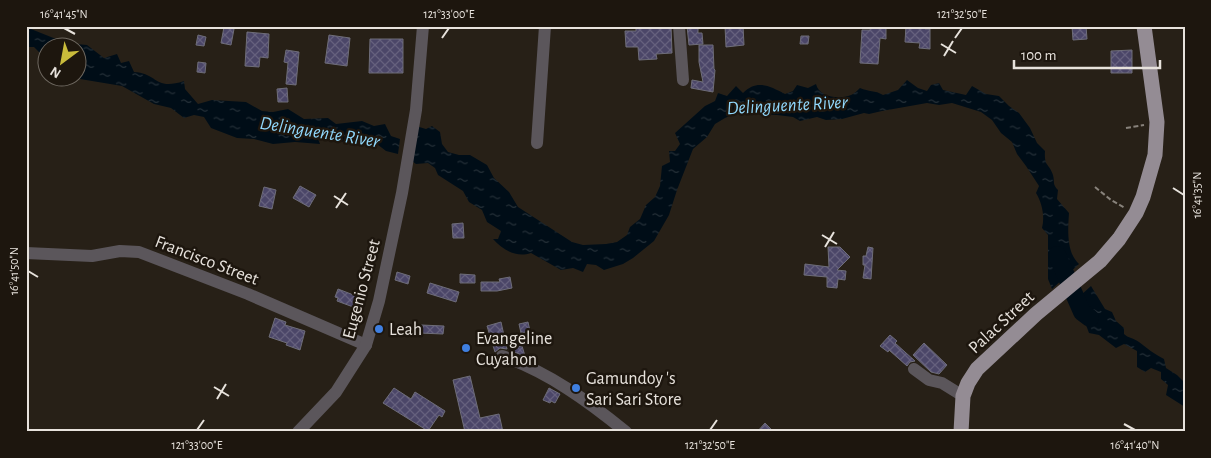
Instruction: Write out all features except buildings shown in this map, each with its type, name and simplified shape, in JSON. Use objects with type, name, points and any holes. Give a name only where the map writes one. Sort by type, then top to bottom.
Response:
[{"type":"main road","name":"Palac Street","points":[[960,432],[964,396],[968,383],[977,369],[1036,314],[1100,261],[1136,213],[1144,197],[1155,156],[1157,122],[1144,26]]},
{"type":"street","name":"Eugenio Street","points":[[298,432],[336,392],[366,345],[380,301],[402,193],[416,110],[423,26]]},
{"type":"street","points":[[538,144],[545,26]]},
{"type":"street","points":[[679,26],[683,80]]},
{"type":"street","name":"Francisco Street","points":[[26,253],[92,256],[120,251],[139,252],[248,294],[295,316],[366,345]]},
{"type":"street","points":[[502,356],[522,363],[588,401],[626,432]]},
{"type":"street","points":[[914,369],[930,380],[942,383],[964,396]]},
{"type":"path","points":[[1126,128],[1157,122]]},
{"type":"path","points":[[1094,187],[1111,200],[1136,213]]},
{"type":"water","points":[[26,27],[54,38],[38,38],[38,51],[34,47],[26,47]]},
{"type":"water","points":[[88,46],[104,58],[117,54],[121,63],[129,61],[134,72],[148,75],[161,83],[174,84],[184,81],[185,89],[198,104],[212,100],[246,102],[262,111],[273,112],[288,109],[304,119],[328,118],[336,124],[362,121],[374,126],[385,124],[391,136],[400,139],[398,154],[386,151],[373,141],[364,146],[355,142],[331,141],[325,135],[317,136],[320,144],[295,142],[273,144],[254,139],[237,138],[211,128],[204,117],[194,115],[184,118],[171,108],[154,104],[122,86],[88,80]]},
{"type":"water","points":[[907,80],[918,88],[927,91],[931,85],[939,83],[943,90],[966,95],[972,86],[986,94],[999,96],[1019,113],[1030,128],[1037,143],[1045,151],[1046,162],[1058,190],[1057,199],[1069,213],[1068,233],[1070,247],[1079,264],[1052,289],[1048,279],[1048,235],[1042,228],[1042,210],[1036,193],[1039,186],[1017,154],[1012,142],[1001,133],[992,120],[981,112],[952,103],[939,105],[927,103],[869,114],[864,113],[842,119],[826,120],[817,117],[800,121],[793,117],[737,113],[725,118],[715,124],[707,137],[693,149],[669,215],[654,241],[623,264],[604,270],[596,265],[587,264],[583,272],[573,268],[561,270],[531,253],[515,254],[505,250],[493,239],[498,239],[501,231],[487,222],[482,210],[469,202],[463,191],[438,175],[435,168],[428,163],[416,164],[405,156],[416,126],[426,129],[432,126],[440,132],[442,144],[448,152],[470,155],[487,165],[494,178],[509,192],[518,207],[572,242],[583,245],[606,244],[617,242],[627,235],[630,227],[640,219],[646,205],[655,197],[660,186],[662,166],[670,162],[669,151],[675,151],[680,144],[675,133],[705,106],[715,101],[718,93],[727,96],[736,86],[743,93],[753,86],[763,85],[785,94],[793,91],[797,85],[808,88],[816,84],[825,95],[835,97],[851,95],[860,88],[883,95],[898,90]]},
{"type":"water","points":[[1091,286],[1105,309],[1112,312],[1116,321],[1124,328],[1124,334],[1164,359],[1166,368],[1185,383],[1185,407],[1166,395],[1168,385],[1161,379],[1161,372],[1151,368],[1145,372],[1137,367],[1137,351],[1124,344],[1116,348],[1099,335],[1089,333],[1086,325],[1080,320],[1070,305]]},
{"type":"waterway","name":"Delinguente River","points":[[1057,255],[1082,312],[1090,318]]},
{"type":"place","name":"Leah","points":[[379,329]]},
{"type":"place","name":"Evangeline Cuyahon","points":[[466,348]]},
{"type":"place","name":"Gamundoy 's Sari Sari Store","points":[[576,388]]}]
